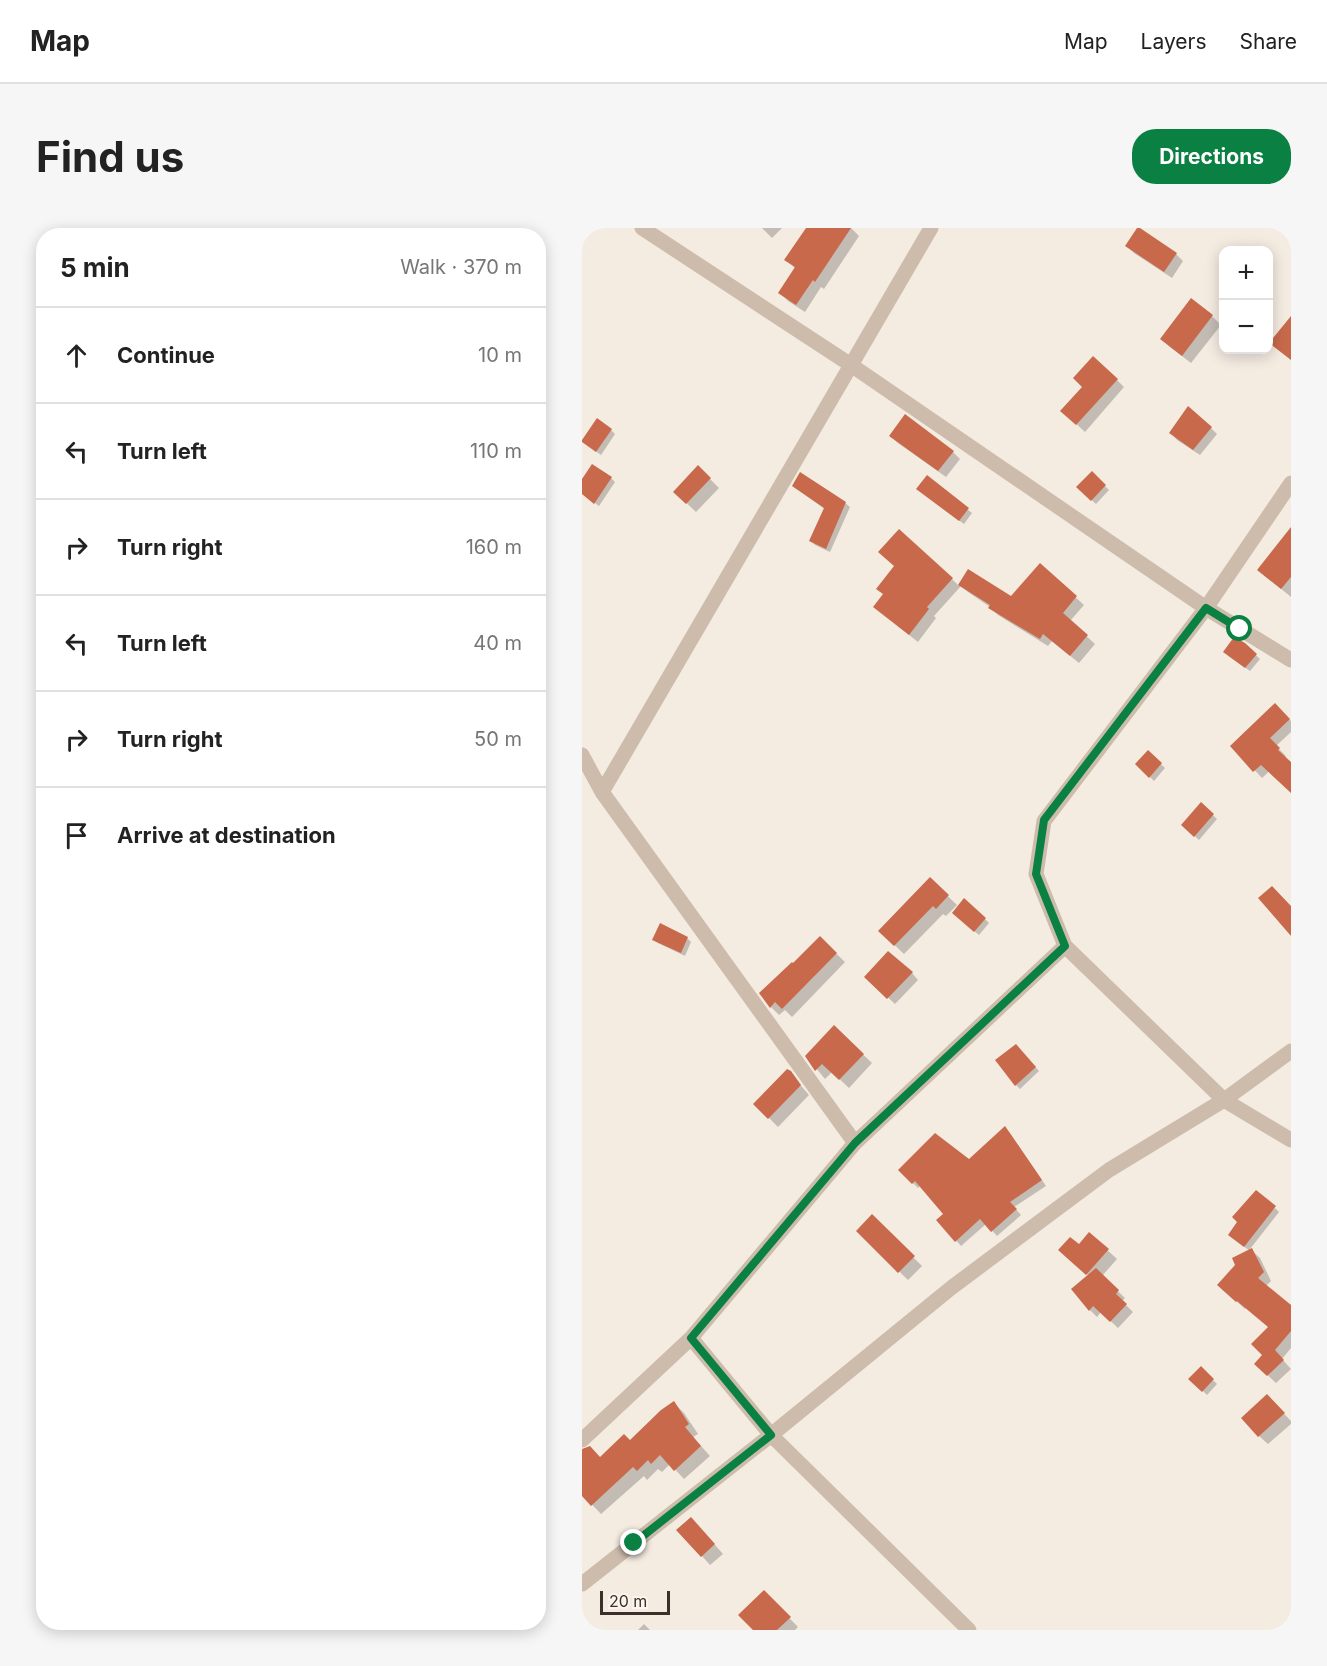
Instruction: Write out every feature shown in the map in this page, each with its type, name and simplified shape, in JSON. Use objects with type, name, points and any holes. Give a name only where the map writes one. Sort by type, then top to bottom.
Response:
[{"type":"street","points":[[642,228],[851,365],[1206,608],[1291,660]]},
{"type":"street","points":[[602,792],[931,228]]},
{"type":"street","points":[[1291,483],[1206,608],[1044,820],[1036,874],[1065,946],[1224,1100],[1291,1140]]},
{"type":"street","points":[[582,755],[602,792],[855,1143]]},
{"type":"street","points":[[582,1440],[691,1338],[855,1143],[1065,946]]},
{"type":"street","points":[[582,1584],[771,1435],[951,1288],[1109,1170],[1224,1100],[1291,1051]]},
{"type":"street","points":[[691,1338],[771,1435],[969,1630]]},
{"type":"building","points":[[806,228],[851,228],[815,282],[813,280],[796,305],[778,293],[795,267],[784,260]]},
{"type":"building","points":[[1137,228],[1177,253],[1164,272],[1125,246]]},
{"type":"building","points":[[1191,298],[1213,315],[1182,356],[1160,339]]},
{"type":"building","points":[[1291,316],[1291,360],[1273,346],[1273,338]]},
{"type":"building","points":[[1093,356],[1118,379],[1076,425],[1060,411],[1082,387],[1073,378]]},
{"type":"building","points":[[1188,406],[1212,427],[1193,450],[1169,433]]},
{"type":"building","points":[[905,414],[954,451],[938,471],[889,436]]},
{"type":"building","points":[[597,418],[612,429],[596,452],[582,440]]},
{"type":"building","points":[[592,464],[612,477],[594,504],[582,494],[582,479]]},
{"type":"building","points":[[698,465],[711,478],[686,504],[673,492]]},
{"type":"building","points":[[1092,471],[1106,485],[1091,501],[1076,487]]},
{"type":"building","points":[[800,472],[846,502],[826,549],[809,541],[824,508],[792,486]]},
{"type":"building","points":[[927,475],[969,508],[959,521],[916,489]]},
{"type":"building","points":[[1291,527],[1291,577],[1281,589],[1257,570]]},
{"type":"building","points":[[899,529],[953,578],[927,607],[929,609],[909,635],[873,607],[883,594],[876,589],[894,566],[878,552]]},
{"type":"building","points":[[1040,563],[1077,596],[1063,613],[1088,635],[1070,656],[1043,634],[1040,639],[988,608],[990,605],[958,585],[968,569],[1011,596]]},
{"type":"building","points":[[1234,637],[1257,654],[1245,668],[1223,652]]},
{"type":"building","points":[[1275,703],[1290,719],[1270,738],[1280,748],[1278,750],[1291,762],[1291,793],[1261,765],[1253,772],[1230,746]]},
{"type":"building","points":[[1148,750],[1162,763],[1149,778],[1135,764]]},
{"type":"building","points":[[1201,802],[1214,814],[1194,837],[1181,825]]},
{"type":"building","points":[[930,877],[949,895],[936,909],[933,906],[894,946],[878,931]]},
{"type":"building","points":[[1272,886],[1291,906],[1291,936],[1258,898]]},
{"type":"building","points":[[964,898],[986,918],[974,932],[952,913]]},
{"type":"building","points":[[660,923],[688,937],[681,953],[652,940]]},
{"type":"building","points":[[820,936],[837,953],[782,1009],[775,1002],[770,1008],[759,993]]},
{"type":"building","points":[[888,951],[913,972],[887,999],[864,977]]},
{"type":"building","points":[[834,1025],[864,1054],[839,1080],[822,1064],[815,1071],[805,1056]]},
{"type":"building","points":[[1016,1044],[1036,1067],[1015,1086],[995,1060]]},
{"type":"building","points":[[787,1069],[801,1085],[768,1119],[753,1104]]},
{"type":"building","points":[[1005,1126],[1042,1180],[1010,1202],[1017,1209],[991,1232],[980,1219],[955,1242],[936,1220],[943,1214],[915,1181],[912,1184],[898,1170],[935,1133],[969,1159]]},
{"type":"building","points":[[1256,1190],[1276,1206],[1244,1247],[1228,1235],[1237,1222],[1232,1217]]},
{"type":"building","points":[[872,1214],[915,1256],[898,1273],[856,1231]]},
{"type":"building","points":[[1089,1232],[1109,1249],[1086,1275],[1058,1250],[1070,1237],[1079,1244]]},
{"type":"building","points":[[1252,1248],[1264,1272],[1258,1278],[1291,1305],[1291,1331],[1275,1350],[1284,1360],[1267,1376],[1254,1364],[1262,1355],[1251,1344],[1268,1327],[1217,1285],[1235,1265],[1232,1258]]},
{"type":"building","points":[[1096,1268],[1119,1290],[1116,1294],[1127,1304],[1110,1322],[1093,1306],[1089,1311],[1071,1289]]},
{"type":"building","points":[[1201,1366],[1214,1379],[1202,1392],[1188,1379]]},
{"type":"building","points":[[1267,1394],[1285,1413],[1258,1437],[1241,1418]]},
{"type":"building","points":[[674,1401],[689,1424],[685,1427],[701,1446],[674,1471],[660,1455],[651,1464],[648,1460],[637,1471],[633,1467],[591,1506],[582,1496],[582,1449],[590,1446],[600,1457],[624,1434],[630,1440],[661,1410]]},
{"type":"building","points":[[691,1517],[715,1544],[701,1557],[676,1530]]},
{"type":"building","points":[[764,1590],[791,1617],[777,1630],[753,1630],[738,1615]]},
{"type":"route","points":[[634,1543],[771,1435],[691,1338],[855,1143],[1065,946],[1036,874],[1044,820],[1206,608],[1240,629]]}]
